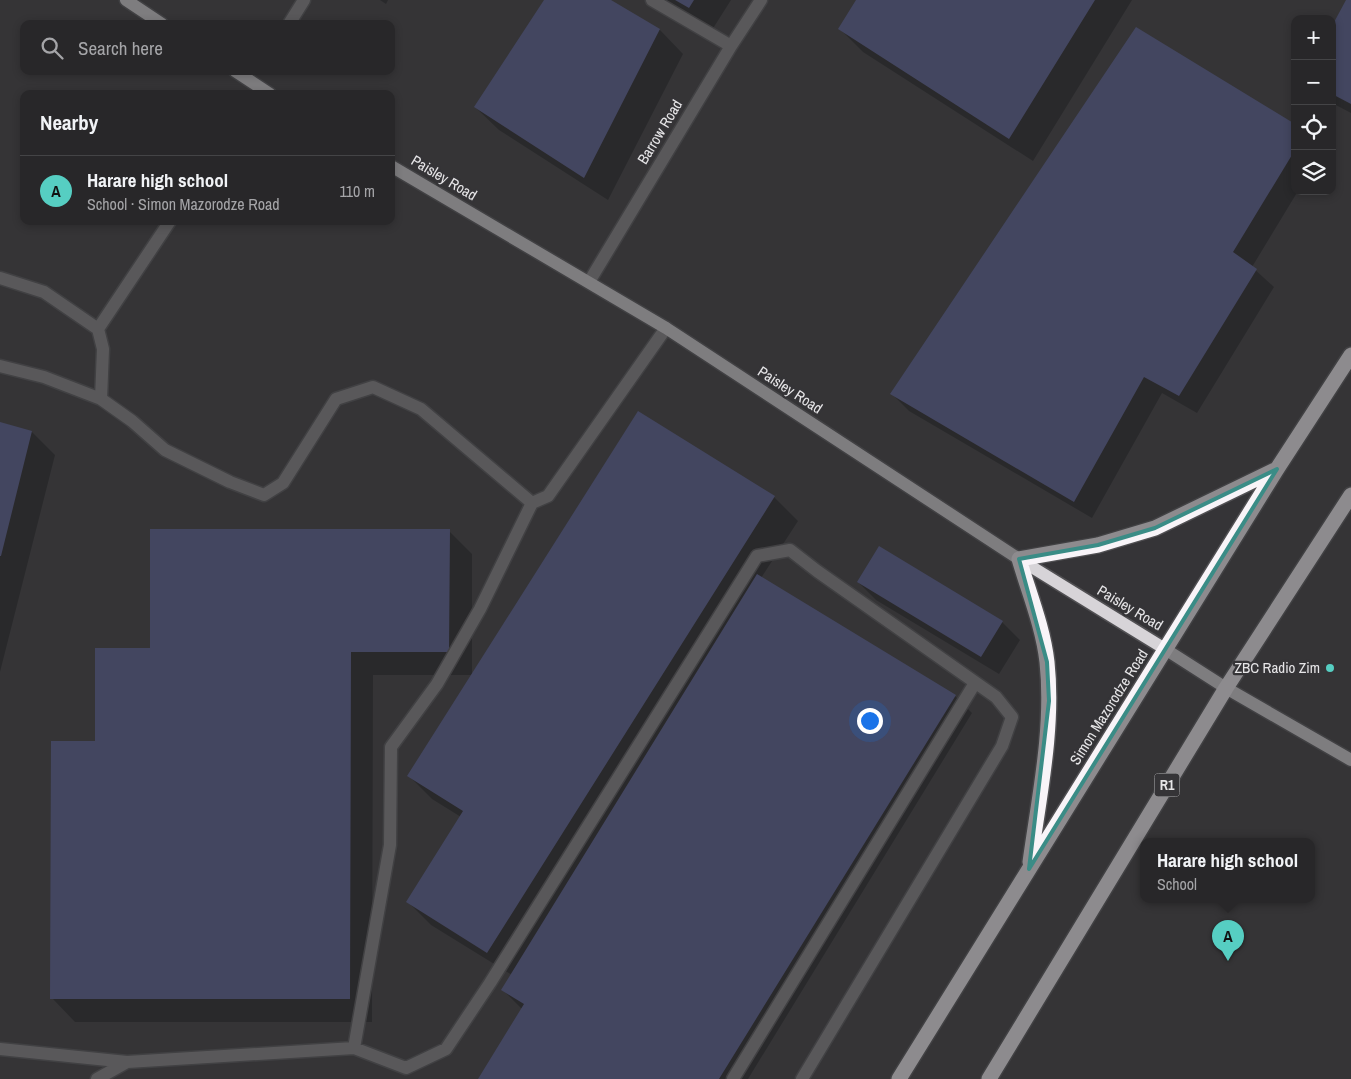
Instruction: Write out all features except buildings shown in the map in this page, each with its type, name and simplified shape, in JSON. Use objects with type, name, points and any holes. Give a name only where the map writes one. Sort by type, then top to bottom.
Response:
[{"type":"highway","name":"Simon Mazorodze Road","points":[[899,1079],[1277,469],[1351,355]]},
{"type":"highway","points":[[1029,869],[1043,766],[1049,701],[1042,634],[1019,559],[1098,546],[1155,528],[1277,469]]},
{"type":"highway","name":"R1","points":[[989,1079],[1226,688],[1351,495]]},
{"type":"main road","points":[[126,0],[156,20]]},
{"type":"main road","points":[[240,75],[259,90]]},
{"type":"main road","name":"Paisley Road","points":[[395,168],[666,328],[1019,559],[1226,688],[1351,760]]},
{"type":"street","points":[[292,20],[304,0]]},
{"type":"street","points":[[652,0],[731,46]]},
{"type":"street","name":"Barrow Road","points":[[589,282],[731,46],[761,0]]},
{"type":"street","points":[[98,329],[167,225]]},
{"type":"street","points":[[0,278],[44,292],[98,329],[103,349],[101,399]]},
{"type":"street","points":[[354,1048],[390,845],[391,747],[438,684],[480,609],[532,503],[548,496],[666,328]]},
{"type":"street","points":[[0,366],[44,377],[101,399],[132,421],[164,450],[230,482],[264,495],[283,483],[336,399],[373,387],[420,409],[532,503]]},
{"type":"street","points":[[0,1048],[127,1062],[354,1048],[406,1068],[446,1049],[490,983],[757,556],[790,550],[996,698],[1012,717],[1002,746],[802,1079]]},
{"type":"street","points":[[733,1079],[975,683]]},
{"type":"street","points":[[97,1079],[127,1062]]},
{"type":"highlighted area","points":[[1277,469],[1029,869],[1049,701],[1047,662],[1019,559],[1098,545],[1155,528]]},
{"type":"place","name":"ZBC Radio Zim","points":[[1330,668]]},
{"type":"place","name":"Harare high school","points":[[1228,961]]}]
